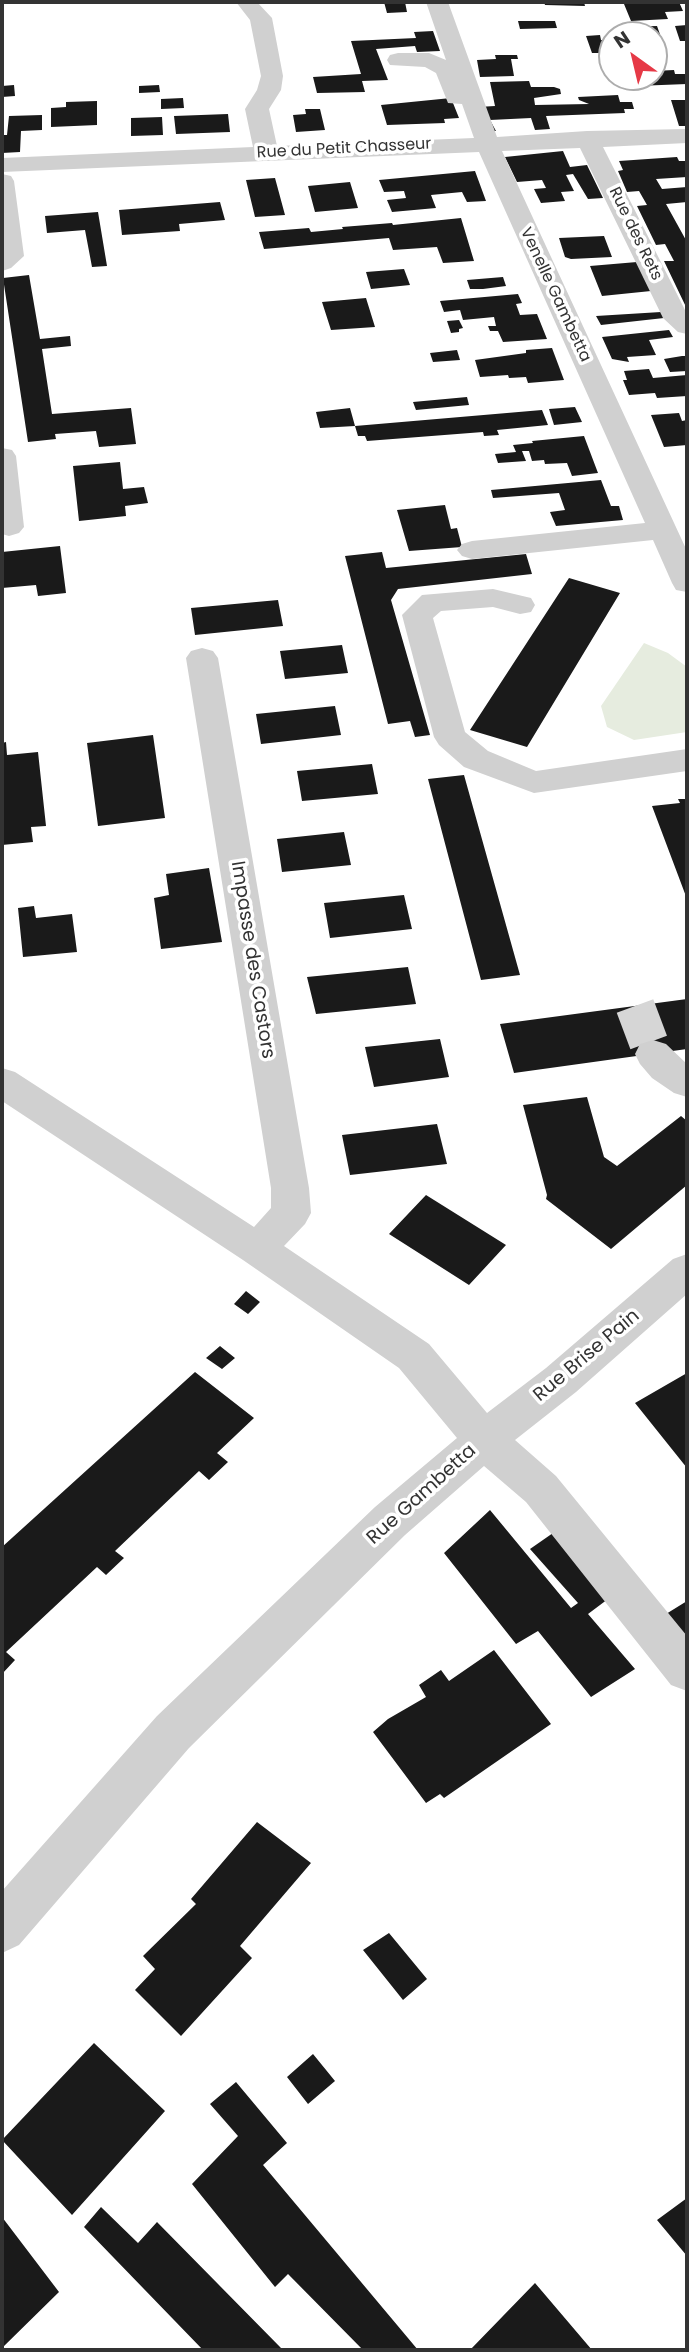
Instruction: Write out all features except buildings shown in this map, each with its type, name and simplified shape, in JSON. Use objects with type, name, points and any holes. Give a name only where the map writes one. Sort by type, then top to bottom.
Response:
[{"type":"street","name":"Venelle Gambetta","points":[[437,2],[480,127],[480,143],[493,159],[687,583]]},
{"type":"street","points":[[246,4],[261,18],[272,76],[269,90],[257,108],[265,152]]},
{"type":"street","points":[[398,60],[429,60],[446,69],[480,143]]},
{"type":"street","name":"Rue du Petit Chasseur","points":[[2,165],[687,135]]},
{"type":"street","name":"Rue des Rets","points":[[587,138],[676,318],[687,326]]},
{"type":"street","points":[[2,181],[11,256],[2,262]]},
{"type":"street","points":[[2,456],[9,527]]},
{"type":"street","points":[[472,550],[663,530]]},
{"type":"street","points":[[520,606],[493,598],[433,602],[417,615],[450,737],[476,759],[534,782],[687,761]]},
{"type":"street","name":"Impasse des Castors","points":[[202,658],[290,1188],[291,1213],[257,1249]]},
{"type":"street","points":[[653,1054],[665,1068],[687,1083]]},
{"type":"street","name":"Rue Gambetta","points":[[2,1082],[257,1249],[414,1356],[484,1440],[390,1521],[173,1732],[2,1928]]},
{"type":"street","name":"Rue Brise Pain","points":[[484,1440],[561,1380],[687,1270]]},
{"type":"street","points":[[484,1440],[541,1489],[687,1670]]},
{"type":"shaded area","points":[[644,643],[668,653],[687,667],[687,732],[634,740],[607,727],[601,706]]},
{"type":"tunnel","points":[[635,1006],[653,1054]]}]
